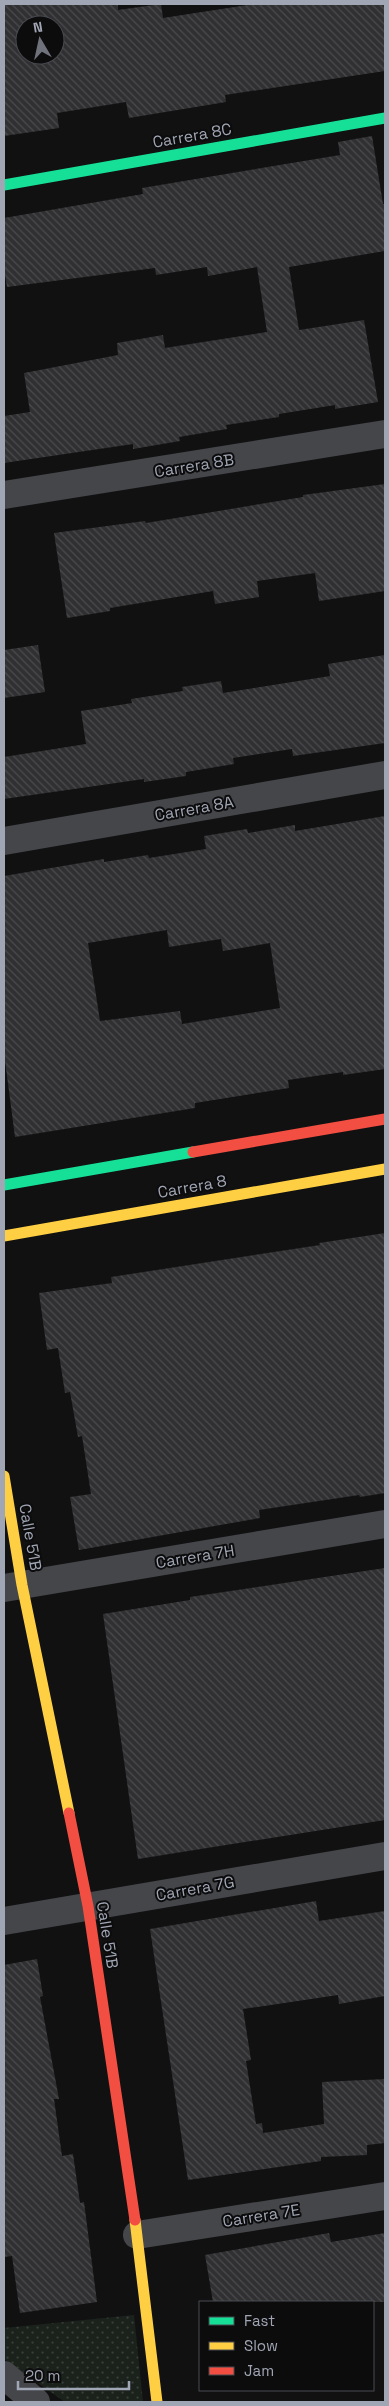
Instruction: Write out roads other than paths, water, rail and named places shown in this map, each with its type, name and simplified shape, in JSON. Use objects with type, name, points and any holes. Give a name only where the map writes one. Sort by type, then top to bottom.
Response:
[{"type":"street","name":"Carrera 8C","points":[[4,185],[385,118]]},
{"type":"street","name":"Carrera 8B","points":[[4,495],[385,434]]},
{"type":"street","name":"Carrera 8A","points":[[4,841],[385,775]]},
{"type":"street","name":"Carrera 8","points":[[4,1185],[385,1119]]},
{"type":"street","name":"Carrera 8","points":[[4,1236],[385,1169]]},
{"type":"street","name":"Calle 51B","points":[[4,1476],[13,1586],[88,1906],[137,2235],[157,2402]]},
{"type":"street","name":"Carrera 7H","points":[[13,1586],[385,1524]]},
{"type":"street","name":"Carrera 7G","points":[[4,1920],[385,1856]]},
{"type":"street","name":"Carrera 7E","points":[[137,2235],[385,2196]]},
{"type":"street","points":[[4,2376],[36,2402]]}]
